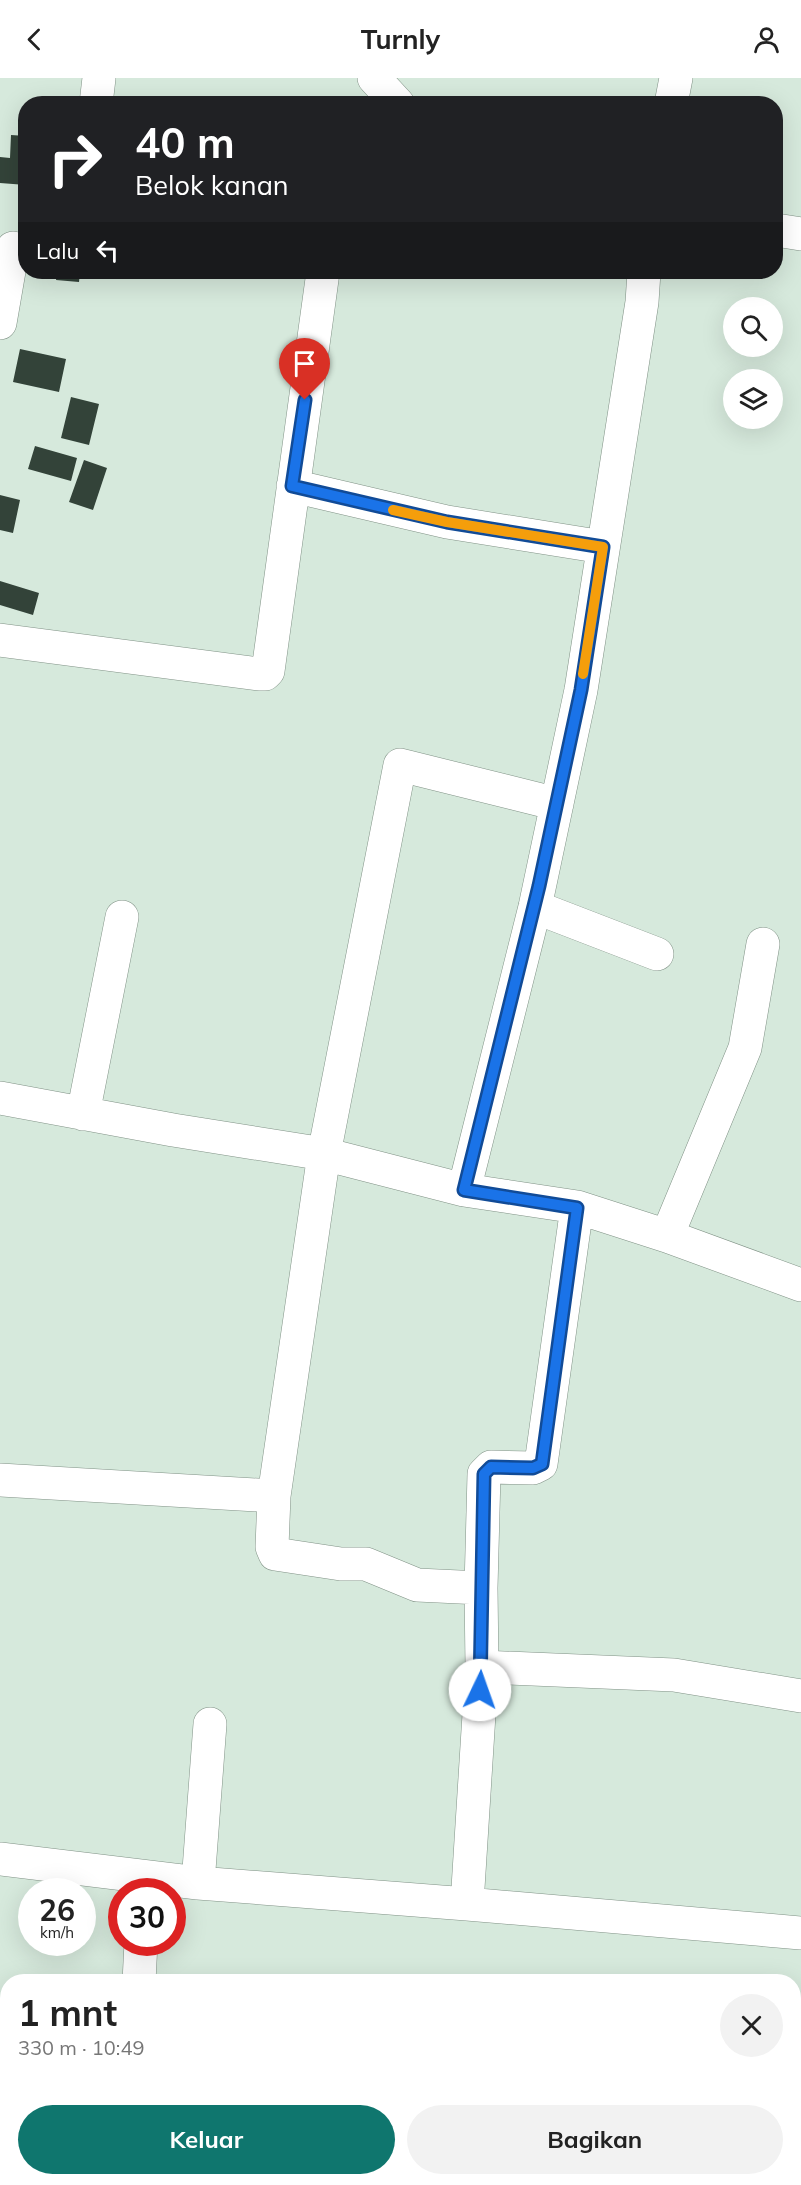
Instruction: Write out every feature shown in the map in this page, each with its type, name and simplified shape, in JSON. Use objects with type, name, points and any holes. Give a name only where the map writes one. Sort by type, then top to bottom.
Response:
[{"type":"street","points":[[97,96],[99,78]]},
{"type":"street","points":[[374,78],[391,96]]},
{"type":"street","points":[[673,96],[676,78]]},
{"type":"street","points":[[783,231],[801,234]]},
{"type":"street","points":[[0,323],[13,247]]},
{"type":"street","points":[[0,640],[265,674],[270,669],[292,486],[322,279]]},
{"type":"street","points":[[464,1190],[535,907],[581,690],[642,302],[644,279]]},
{"type":"street","points":[[292,486],[447,522],[603,547]]},
{"type":"street","points":[[481,1588],[417,1586],[366,1564],[341,1564],[275,1554],[272,1547],[274,1496],[324,1154],[399,765],[557,804]]},
{"type":"street","points":[[535,907],[657,954]]},
{"type":"street","points":[[83,1114],[122,917]]},
{"type":"street","points":[[667,1236],[745,1048],[763,944]]},
{"type":"street","points":[[0,1098],[324,1154],[464,1190],[577,1208],[667,1236],[801,1286]]},
{"type":"street","points":[[466,1904],[482,1666],[481,1588],[484,1474],[491,1467],[533,1468],[542,1464],[577,1208]]},
{"type":"street","points":[[0,1480],[274,1496]]},
{"type":"street","points":[[482,1666],[674,1676],[801,1696]]},
{"type":"street","points":[[198,1883],[210,1724]]},
{"type":"street","points":[[0,1859],[109,1878]]},
{"type":"street","points":[[186,1883],[466,1904],[801,1933]]},
{"type":"street","points":[[139,1974],[140,1956]]},
{"type":"building","points":[[11,135],[18,135],[18,184],[0,183],[0,157],[10,158]]},
{"type":"building","points":[[56,279],[79,279],[79,282]]},
{"type":"building","points":[[20,349],[66,359],[59,392],[13,382]]},
{"type":"building","points":[[71,397],[99,404],[89,445],[61,438]]},
{"type":"building","points":[[35,446],[77,458],[71,481],[28,469]]},
{"type":"building","points":[[84,460],[107,468],[93,510],[69,502]]},
{"type":"building","points":[[0,495],[20,500],[13,533],[0,530]]},
{"type":"building","points":[[0,581],[39,593],[33,615],[0,605]]},
{"type":"slow traffic","points":[[393,510],[447,522],[603,547],[583,674]]},
{"type":"route","points":[[305,400],[292,486],[447,522],[603,547],[581,690],[530,929],[464,1190],[577,1208],[542,1464],[533,1468],[491,1467],[484,1474],[480,1690]]}]
